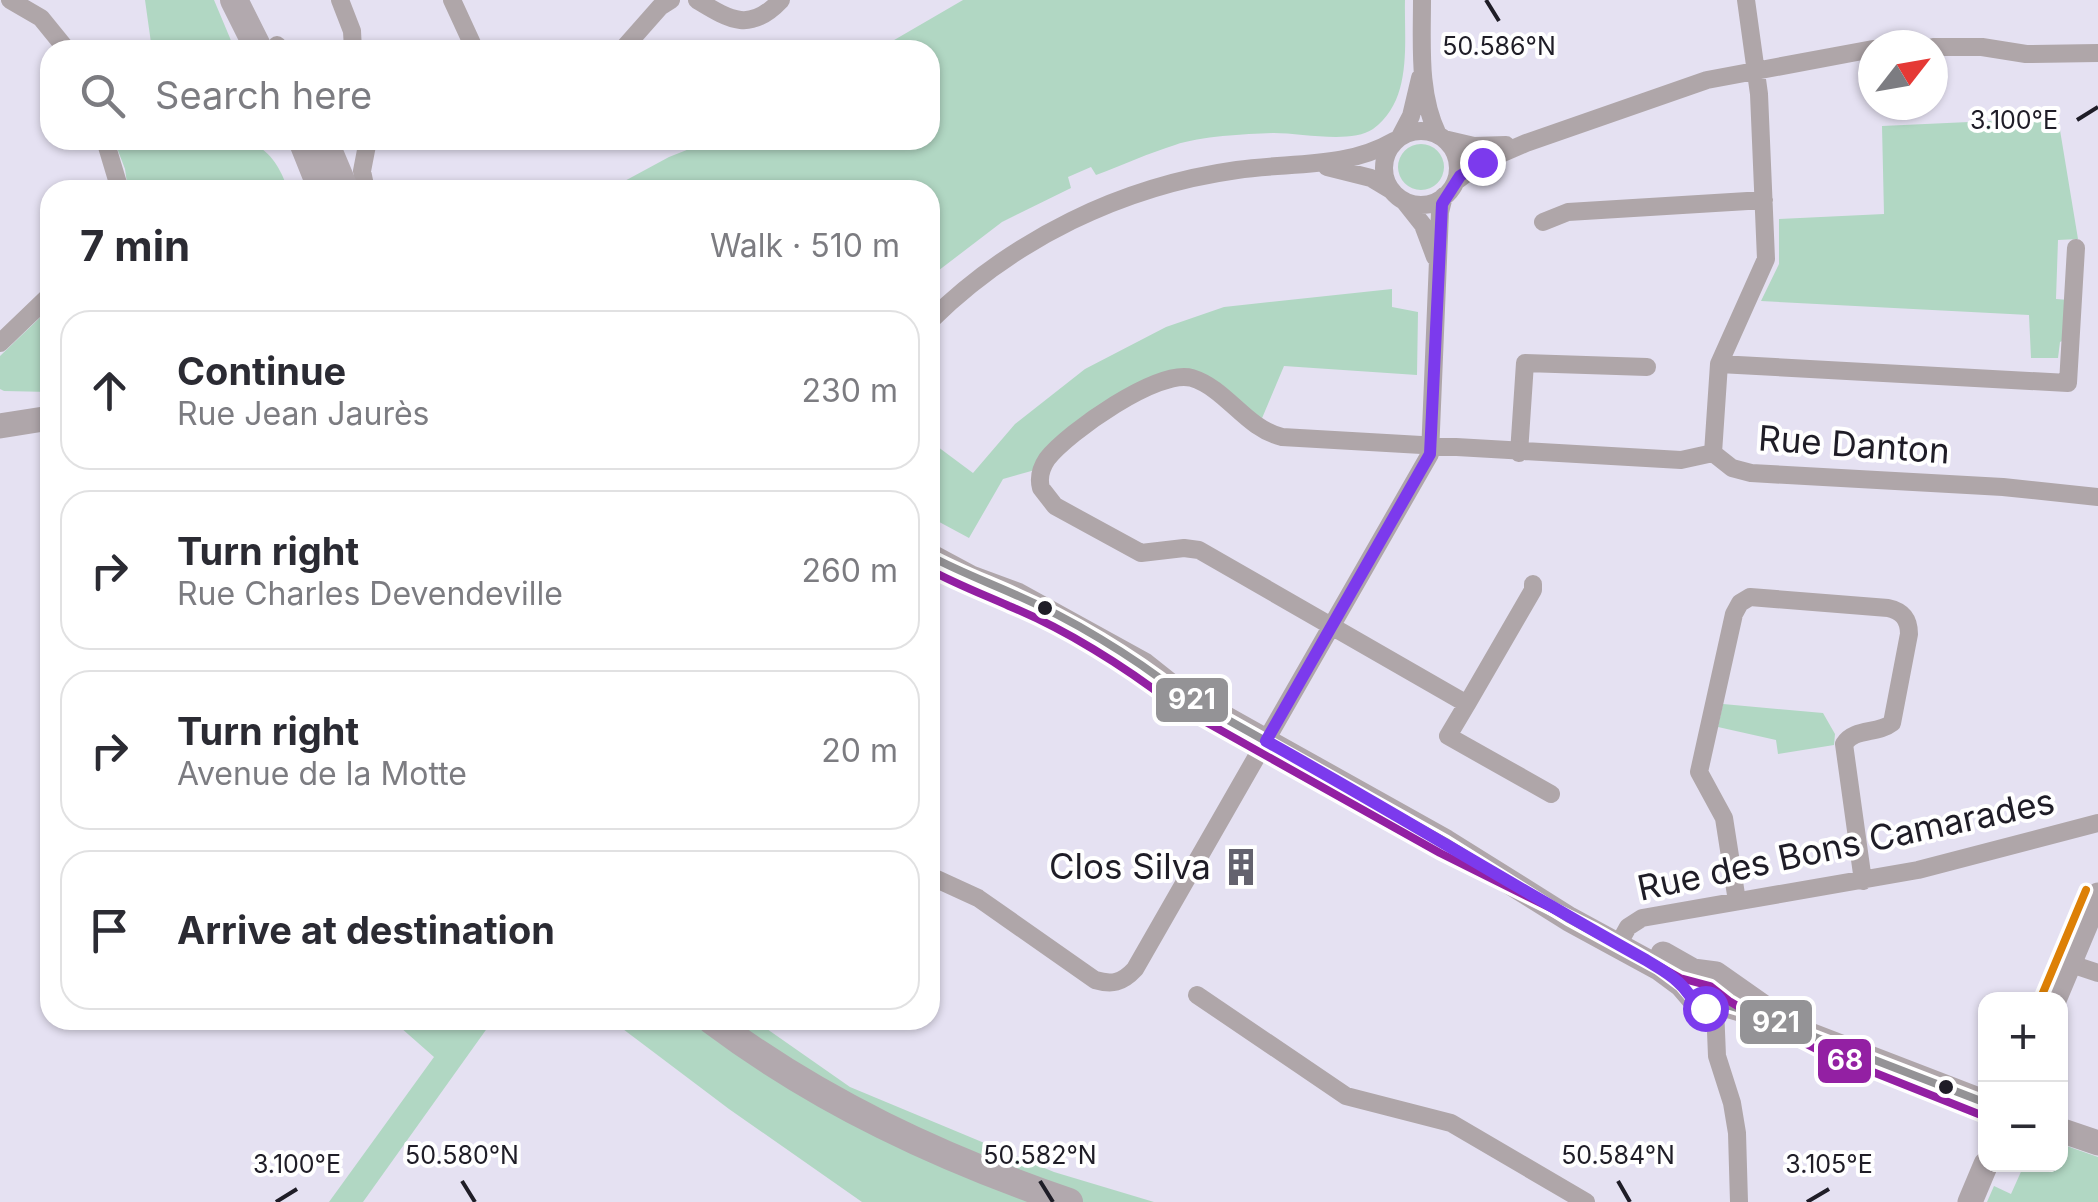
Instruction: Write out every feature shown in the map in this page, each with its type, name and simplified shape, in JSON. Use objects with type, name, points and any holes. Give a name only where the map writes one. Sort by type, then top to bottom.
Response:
[{"type":"main road","points":[[234,0],[267,40]]},
{"type":"main road","points":[[255,0],[271,40]]},
{"type":"main road","points":[[306,150],[318,180]]},
{"type":"main road","points":[[331,150],[342,180]]},
{"type":"main road","points":[[0,426],[40,420]]},
{"type":"main road","points":[[940,561],[1030,602],[1144,665],[1178,692],[1621,939],[1714,976],[1755,1004],[1825,1039]]},
{"type":"main road","points":[[2058,992],[2098,895]]},
{"type":"main road","points":[[1621,939],[1704,1003],[1750,1012],[1978,1100]]},
{"type":"main road","points":[[1704,1003],[1726,993],[1714,976]]},
{"type":"main road","points":[[726,1030],[796,1078],[880,1126],[956,1160],[1070,1202]]},
{"type":"main road","points":[[2068,1133],[2098,1143]]},
{"type":"main road","points":[[1970,1202],[1983,1172]]},
{"type":"street","points":[[10,0],[40,18],[59,40]]},
{"type":"street","points":[[222,0],[238,40]]},
{"type":"street","points":[[452,0],[470,40]]},
{"type":"street","points":[[631,40],[671,0]]},
{"type":"street","points":[[697,0],[730,18],[746,21],[762,17],[781,0]]},
{"type":"street","points":[[940,881],[978,898],[1095,980],[1119,982],[1140,961],[1426,463],[1432,445],[1438,267],[1450,189],[1458,169],[1456,156],[1441,137],[1429,110],[1422,68],[1422,0]]},
{"type":"street","points":[[1714,453],[1719,364],[1766,259],[1756,69],[1746,0]]},
{"type":"street","points":[[343,7],[352,40]]},
{"type":"street","points":[[343,7],[361,40]]},
{"type":"street","points":[[1948,47],[1982,46],[2026,54],[2098,53]]},
{"type":"street","points":[[1302,164],[1359,174],[1398,196],[1428,204],[1482,162],[1526,143],[1707,80],[1858,52]]},
{"type":"street","points":[[1422,68],[1411,116],[1384,166],[1398,196],[1423,225],[1438,267]]},
{"type":"street","points":[[940,312],[1015,253],[1098,208],[1197,177],[1368,156],[1419,130],[1474,146],[1526,143]]},
{"type":"street","points":[[108,150],[117,180]]},
{"type":"street","points":[[364,180],[366,150]]},
{"type":"street","points":[[1543,222],[1568,212],[1764,200]]},
{"type":"street","points":[[1719,364],[2068,383],[2076,248]]},
{"type":"street","points":[[0,342],[40,304]]},
{"type":"street","points":[[1519,453],[1525,363],[1647,367]]},
{"type":"street","name":"Rue Danton","points":[[1333,626],[1199,550],[1184,548],[1147,554],[1134,550],[1048,501],[1039,480],[1043,467],[1057,450],[1101,415],[1145,388],[1173,377],[1189,377],[1204,384],[1254,425],[1274,435],[1681,460],[1714,453],[1732,468],[1751,473],[2003,487],[2098,497]]},
{"type":"street","points":[[1534,584],[1448,736],[1551,794]]},
{"type":"street","points":[[1737,901],[1724,818],[1699,772],[1734,614],[1740,603],[1750,597],[1888,608],[1908,621],[1909,634],[1892,723],[1853,735],[1844,744],[1863,881]]},
{"type":"street","points":[[1333,626],[1467,704]]},
{"type":"street","name":"Rue des Bons Camarades","points":[[1621,939],[1631,923],[1642,918],[1956,862],[2098,823]]},
{"type":"street","points":[[2071,964],[2098,973]]},
{"type":"street","points":[[1197,995],[1346,1096],[1451,1123],[1578,1197]]},
{"type":"street","points":[[1704,1003],[1708,1041],[1732,1102],[1737,1133],[1738,1202]]},
{"type":"green space","points":[[145,0],[214,0],[231,40],[151,40]]},
{"type":"green space","points":[[963,0],[1405,0],[1404,70],[1400,87],[1386,117],[1373,129],[1339,137],[1274,133],[1211,138],[1165,148],[1096,175],[1091,167],[1068,177],[1071,188],[1002,222],[940,269],[940,180],[626,180],[687,150],[940,150],[940,40],[894,40]]},
{"type":"green space","points":[[2058,118],[2078,239],[2058,240],[2056,299],[2069,300],[2066,339],[2060,342],[2058,358],[2031,358],[2029,315],[1761,301],[1779,264],[1779,219],[1884,214],[1882,126]]},
{"type":"green space","points":[[1421,144],[1437,151],[1444,167],[1437,183],[1421,190],[1405,183],[1398,167],[1405,151]]},
{"type":"green space","points":[[118,150],[262,150],[284,180],[127,180]]},
{"type":"green space","points":[[1392,289],[1392,307],[1418,312],[1417,375],[1284,366],[1260,423],[1237,402],[1161,375],[1035,470],[1003,479],[969,538],[940,522],[940,448],[973,473],[1015,424],[1085,369],[1166,327],[1224,307]]},
{"type":"green space","points":[[40,318],[40,392],[0,389],[0,356]]},
{"type":"green space","points":[[1723,704],[1823,713],[1835,734],[1834,745],[1778,754],[1776,740],[1718,727]]},
{"type":"green space","points":[[403,1030],[486,1030],[363,1202],[329,1202],[434,1057]]},
{"type":"green space","points":[[624,1030],[768,1030],[850,1087],[1054,1172],[1154,1202],[862,1202]]},
{"type":"green space","points":[[2068,1146],[2098,1157],[2098,1202],[1987,1202],[1994,1186],[2011,1194],[2021,1172],[2068,1172]]},
{"type":"transit line","name":"921","points":[[940,561],[1100,639],[1178,692],[1446,842],[1569,919],[1659,968],[1682,985],[1700,1006],[1730,1006],[1750,1012],[1978,1100]]},
{"type":"transit line","name":"68","points":[[940,575],[1073,637],[1172,703],[1440,853],[1595,930],[1680,978],[1710,986],[1777,1029],[1820,1051],[1978,1114]]},
{"type":"transit line","points":[[2043,992],[2086,890]]},
{"type":"place","name":"Clos Silva","points":[[1241,867]]},
{"type":"route","points":[[1482,162],[1460,176],[1442,204],[1430,454],[1266,741],[1659,968],[1705,1008]]}]
